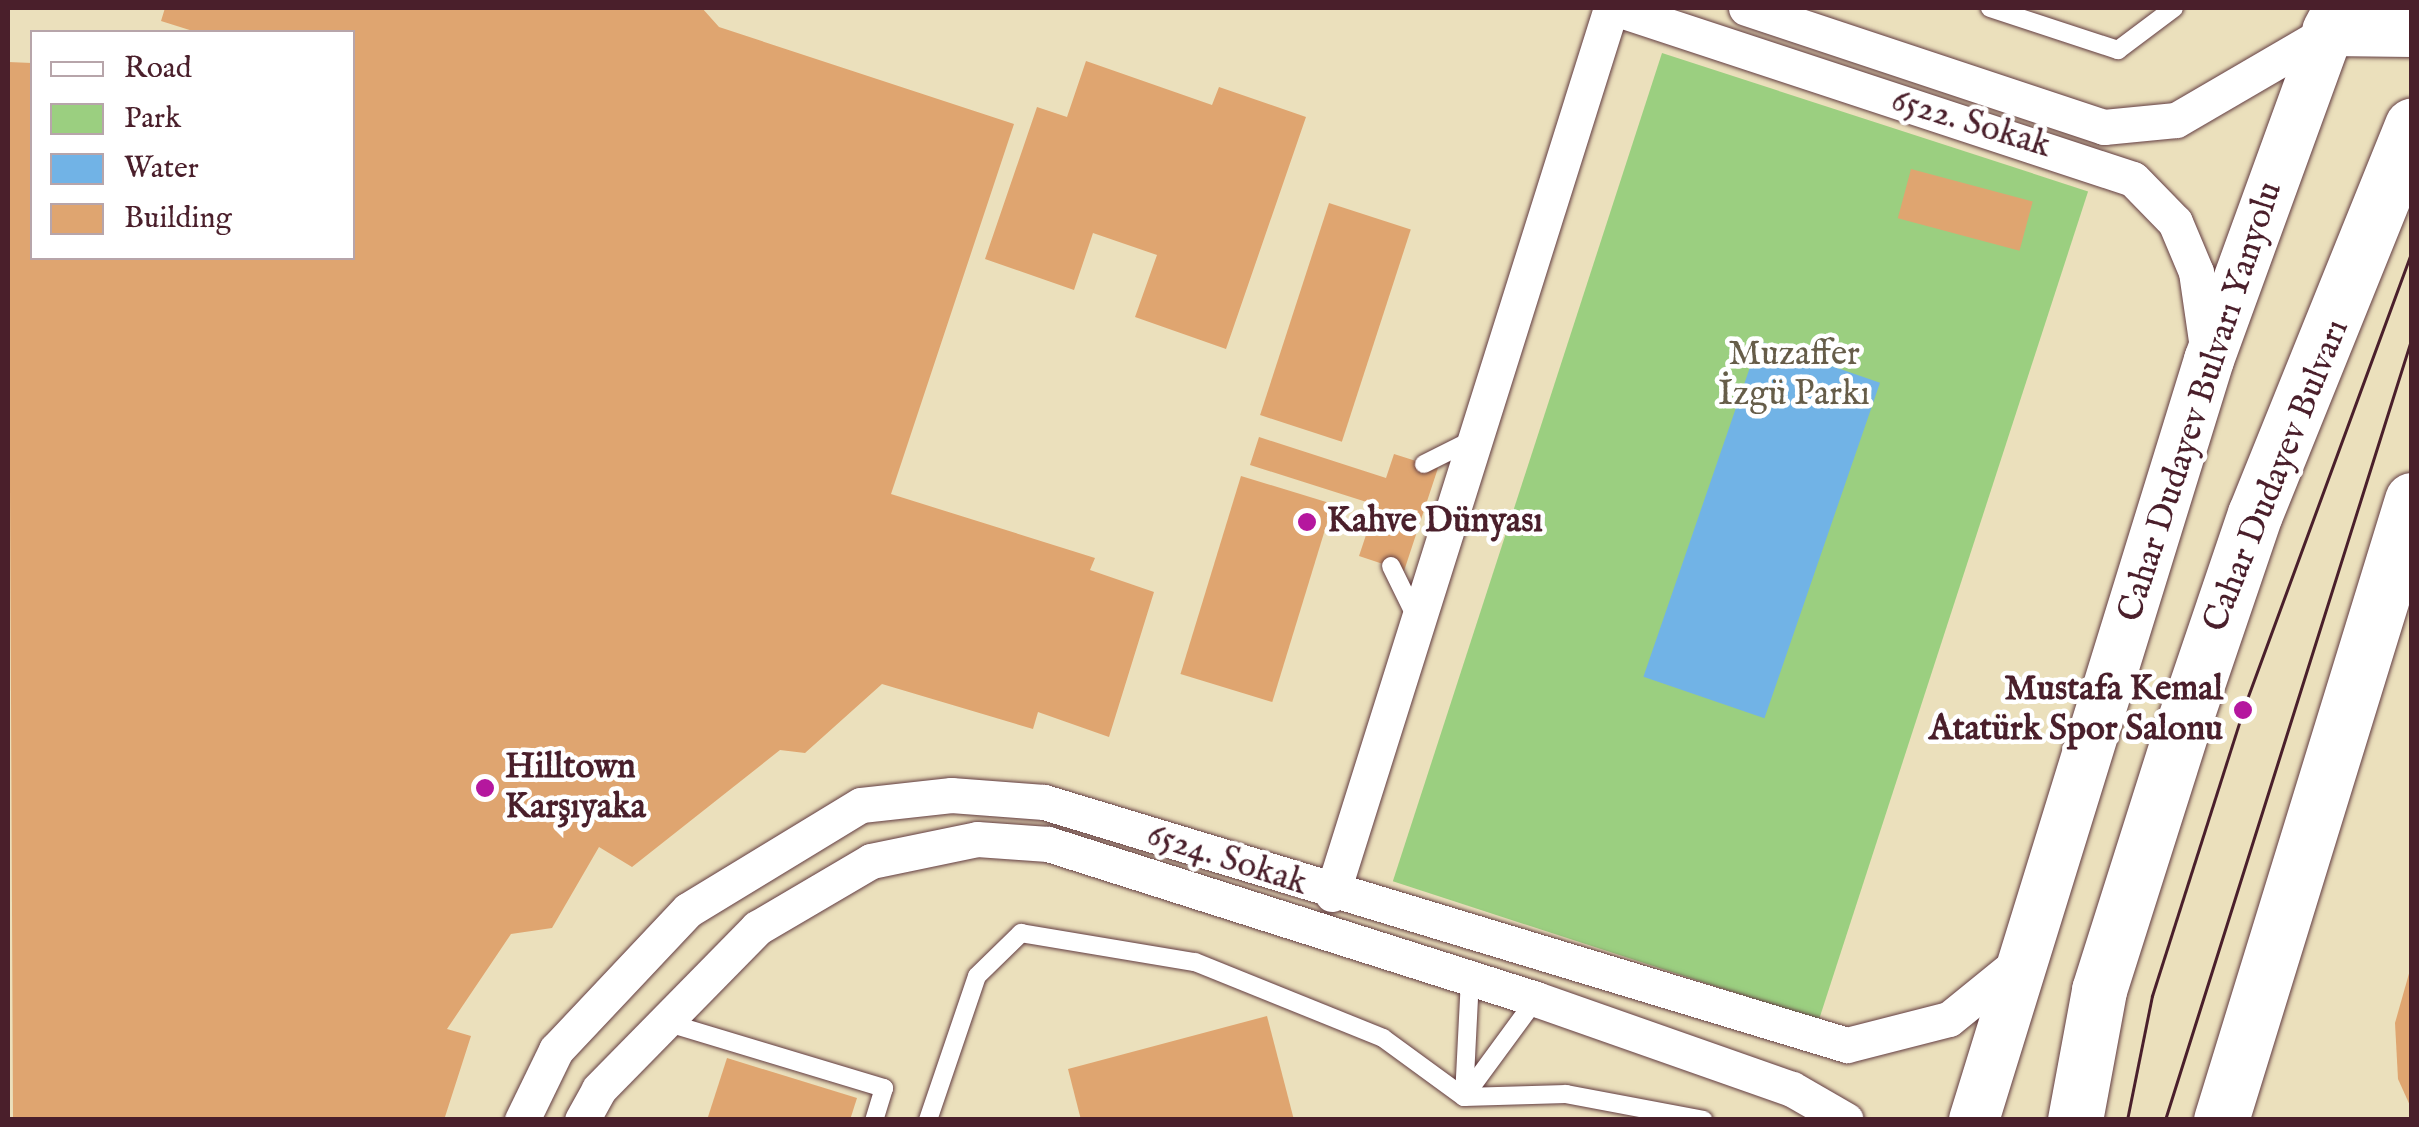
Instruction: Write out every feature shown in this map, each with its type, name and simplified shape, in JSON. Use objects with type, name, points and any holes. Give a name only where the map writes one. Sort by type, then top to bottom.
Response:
[{"type":"main road","name":"Cahar Dudayev Bulvarı","points":[[2075,1120],[2099,990],[2181,730],[2255,514],[2412,125]]},
{"type":"main road","points":[[2221,1120],[2392,608],[2412,500]]},
{"type":"street","name":"6522. Sokak","points":[[1613,8],[2133,179],[2176,222],[2196,272],[2210,360]]},
{"type":"street","points":[[1332,894],[1613,8]]},
{"type":"street","name":"6522. Sokak","points":[[1746,8],[2104,127],[2176,120],[2335,19]]},
{"type":"street","points":[[2335,19],[2412,32]]},
{"type":"street","name":"Cahar Dudayev Bulvarı Yanyolu","points":[[1974,1120],[2210,360],[2335,19]]},
{"type":"street","name":"6524. Sokak","points":[[522,1120],[556,1050],[688,910],[861,805],[951,795],[1044,802],[1332,894],[1847,1044],[1949,1019],[2023,959]]},
{"type":"street","name":"6524. Sokak","points":[[582,1120],[665,1022],[757,928],[820,885],[872,860],[977,839],[1048,844],[1470,978],[1792,1089],[1846,1120]]},
{"type":"lane","points":[[1990,8],[2118,50],[2174,8]]},
{"type":"lane","points":[[1424,464],[1476,438]]},
{"type":"lane","points":[[1390,566],[1418,621]]},
{"type":"lane","points":[[928,1120],[977,976],[1021,933],[1194,962],[1383,1038],[1464,1097],[1566,1094],[1704,1120]]},
{"type":"lane","points":[[1464,1097],[1470,978]]},
{"type":"lane","points":[[1464,1097],[1536,1000]]},
{"type":"lane","points":[[665,1022],[884,1088],[874,1120]]},
{"type":"green space","name":"Muzaffer İzgü Parkı","points":[[1662,53],[2088,191],[1819,1020],[1393,881]]},
{"type":"water","points":[[1759,341],[1880,383],[1764,718],[1643,677]]},
{"type":"building","points":[[165,8],[702,8],[719,27],[1014,124],[891,494],[1095,558],[1090,570],[1154,592],[1109,737],[1038,712],[1033,729],[882,684],[805,753],[780,750],[632,867],[599,847],[552,928],[511,934],[447,1029],[471,1036],[444,1120],[13,1120],[8,62],[30,63],[30,260],[355,260],[355,30],[190,30],[161,21]]},
{"type":"building","points":[[1086,61],[1212,105],[1219,87],[1306,117],[1226,349],[1135,317],[1157,255],[1093,233],[1074,290],[985,259],[1037,107],[1067,117]]},
{"type":"building","points":[[1911,169],[2033,202],[2020,251],[1898,218]]},
{"type":"building","points":[[1329,203],[1411,230],[1342,442],[1260,415]]},
{"type":"building","points":[[1259,437],[1386,478],[1394,454],[1438,468],[1404,571],[1359,556],[1376,505],[1250,465]]},
{"type":"building","points":[[1241,476],[1333,504],[1272,702],[1180,674]]},
{"type":"building","points":[[2410,970],[2412,1110],[2398,1079],[2395,1023]]},
{"type":"building","points":[[1267,1016],[1294,1120],[1081,1120],[1068,1069]]},
{"type":"building","points":[[727,1058],[857,1098],[850,1120],[707,1120]]},
{"type":"tram line","points":[[2127,1120],[2152,996],[2243,710],[2412,251]]},
{"type":"tram line","points":[[2165,1120],[2412,337]]},
{"type":"place","name":"Kahve Dünyası","points":[[1307,522]]},
{"type":"place","name":"Mustafa Kemal Atatürk Spor Salonu","points":[[2243,710]]},
{"type":"place","name":"Hilltown Karşıyaka","points":[[485,788]]}]
